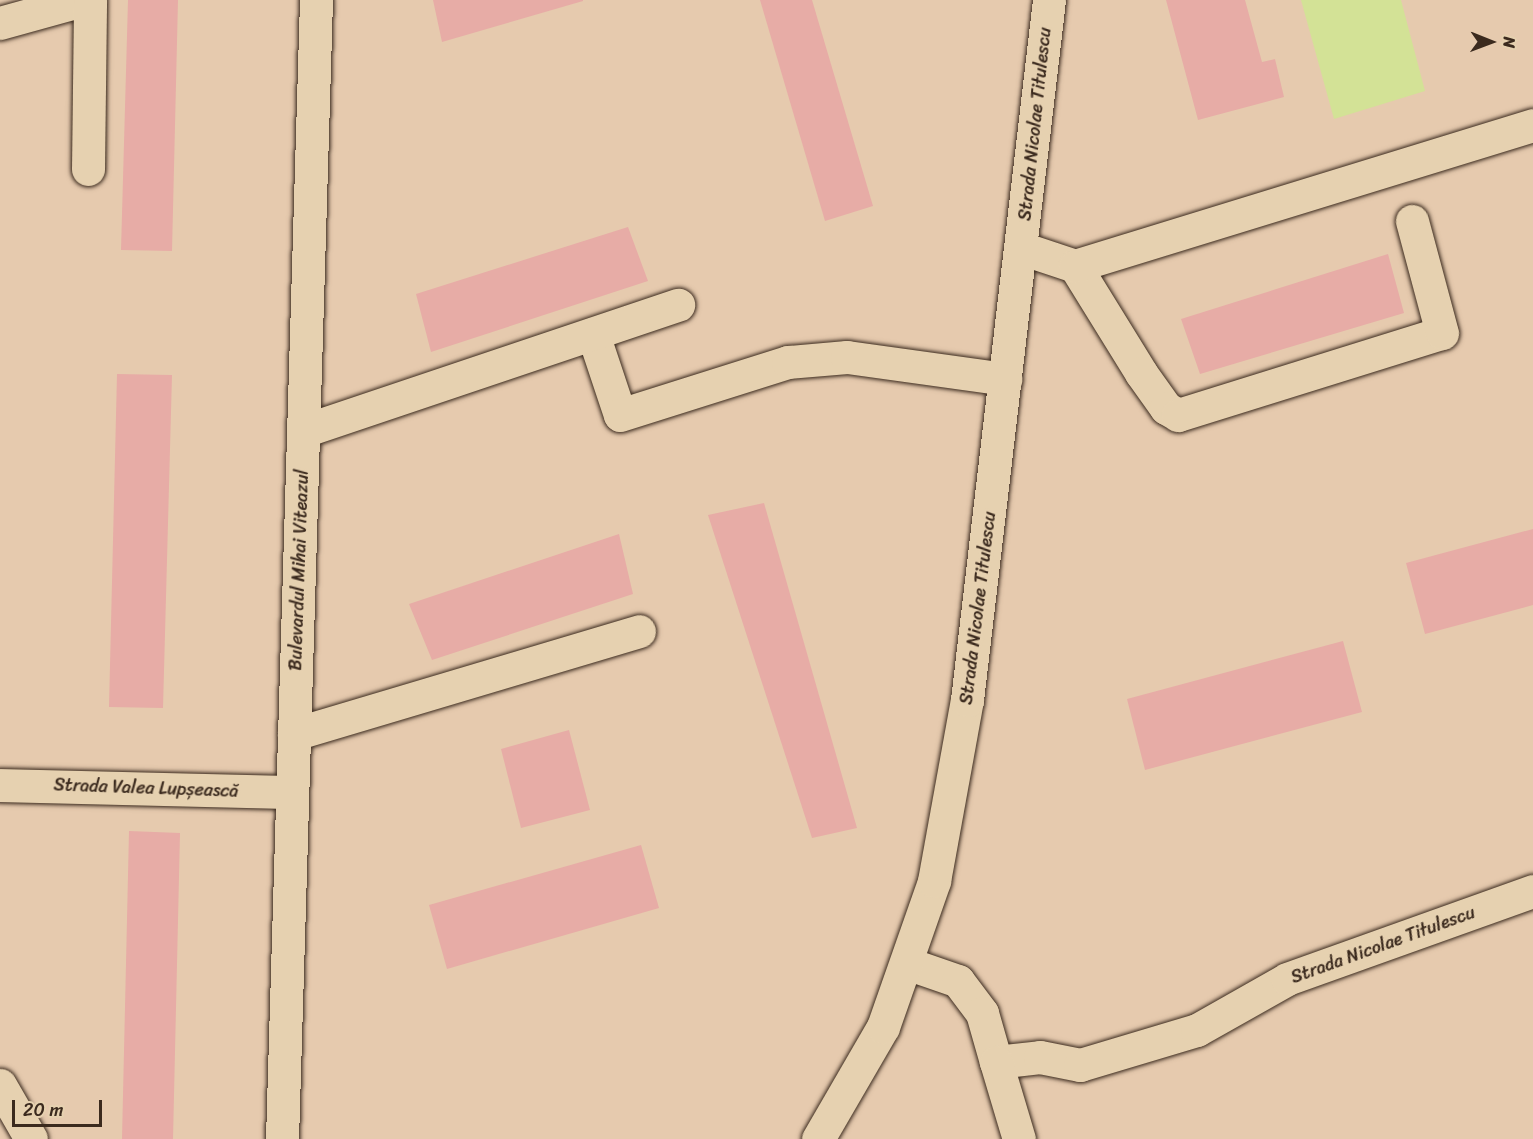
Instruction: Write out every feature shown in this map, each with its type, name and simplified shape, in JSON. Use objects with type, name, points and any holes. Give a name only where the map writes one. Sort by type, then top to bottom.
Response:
[{"type":"street","points":[[0,23],[83,0]]},
{"type":"street","points":[[88,169],[90,0]]},
{"type":"street","name":"Bulevardul Mihai Viteazul","points":[[282,1139],[316,0]]},
{"type":"street","name":"Strada Nicolae Titulescu","points":[[818,1139],[883,1027],[909,964],[934,881],[956,765],[1021,248],[1049,0]]},
{"type":"street","points":[[1021,248],[1075,266],[1533,125]]},
{"type":"street","points":[[1075,266],[1141,373],[1166,408],[1178,415],[1442,333],[1412,220]]},
{"type":"street","points":[[303,431],[678,305]]},
{"type":"street","points":[[593,334],[620,415],[788,362],[847,357],[1005,379]]},
{"type":"street","points":[[294,734],[639,631]]},
{"type":"street","name":"Strada Valea Lupșească","points":[[0,785],[292,792]]},
{"type":"street","name":"Strada Nicolae Titulescu","points":[[996,1062],[1041,1057],[1080,1065],[1197,1030],[1287,979],[1533,891]]},
{"type":"street","points":[[909,964],[958,981],[982,1013],[1019,1139]]},
{"type":"street","points":[[0,1085],[30,1139]]},
{"type":"green space","points":[[1301,0],[1401,0],[1425,91],[1334,119]]},
{"type":"building","points":[[128,0],[178,0],[172,251],[121,250]]},
{"type":"building","points":[[433,0],[583,0],[583,1],[442,42]]},
{"type":"building","points":[[760,0],[812,0],[873,206],[825,221]]},
{"type":"building","points":[[1166,0],[1245,0],[1262,62],[1275,59],[1284,97],[1198,120]]},
{"type":"building","points":[[628,227],[648,281],[431,352],[416,294]]},
{"type":"building","points":[[1388,254],[1404,313],[1200,374],[1181,319]]},
{"type":"building","points":[[117,374],[172,375],[163,708],[109,707]]},
{"type":"building","points":[[764,503],[857,828],[812,838],[708,515]]},
{"type":"building","points":[[1533,529],[1533,605],[1425,634],[1406,563]]},
{"type":"building","points":[[619,534],[633,594],[432,660],[409,604]]},
{"type":"building","points":[[1343,641],[1362,712],[1145,770],[1127,699]]},
{"type":"building","points":[[569,730],[590,810],[521,828],[501,749]]},
{"type":"building","points":[[129,831],[180,833],[173,1139],[122,1139]]},
{"type":"building","points":[[641,845],[659,908],[447,969],[429,905]]}]
